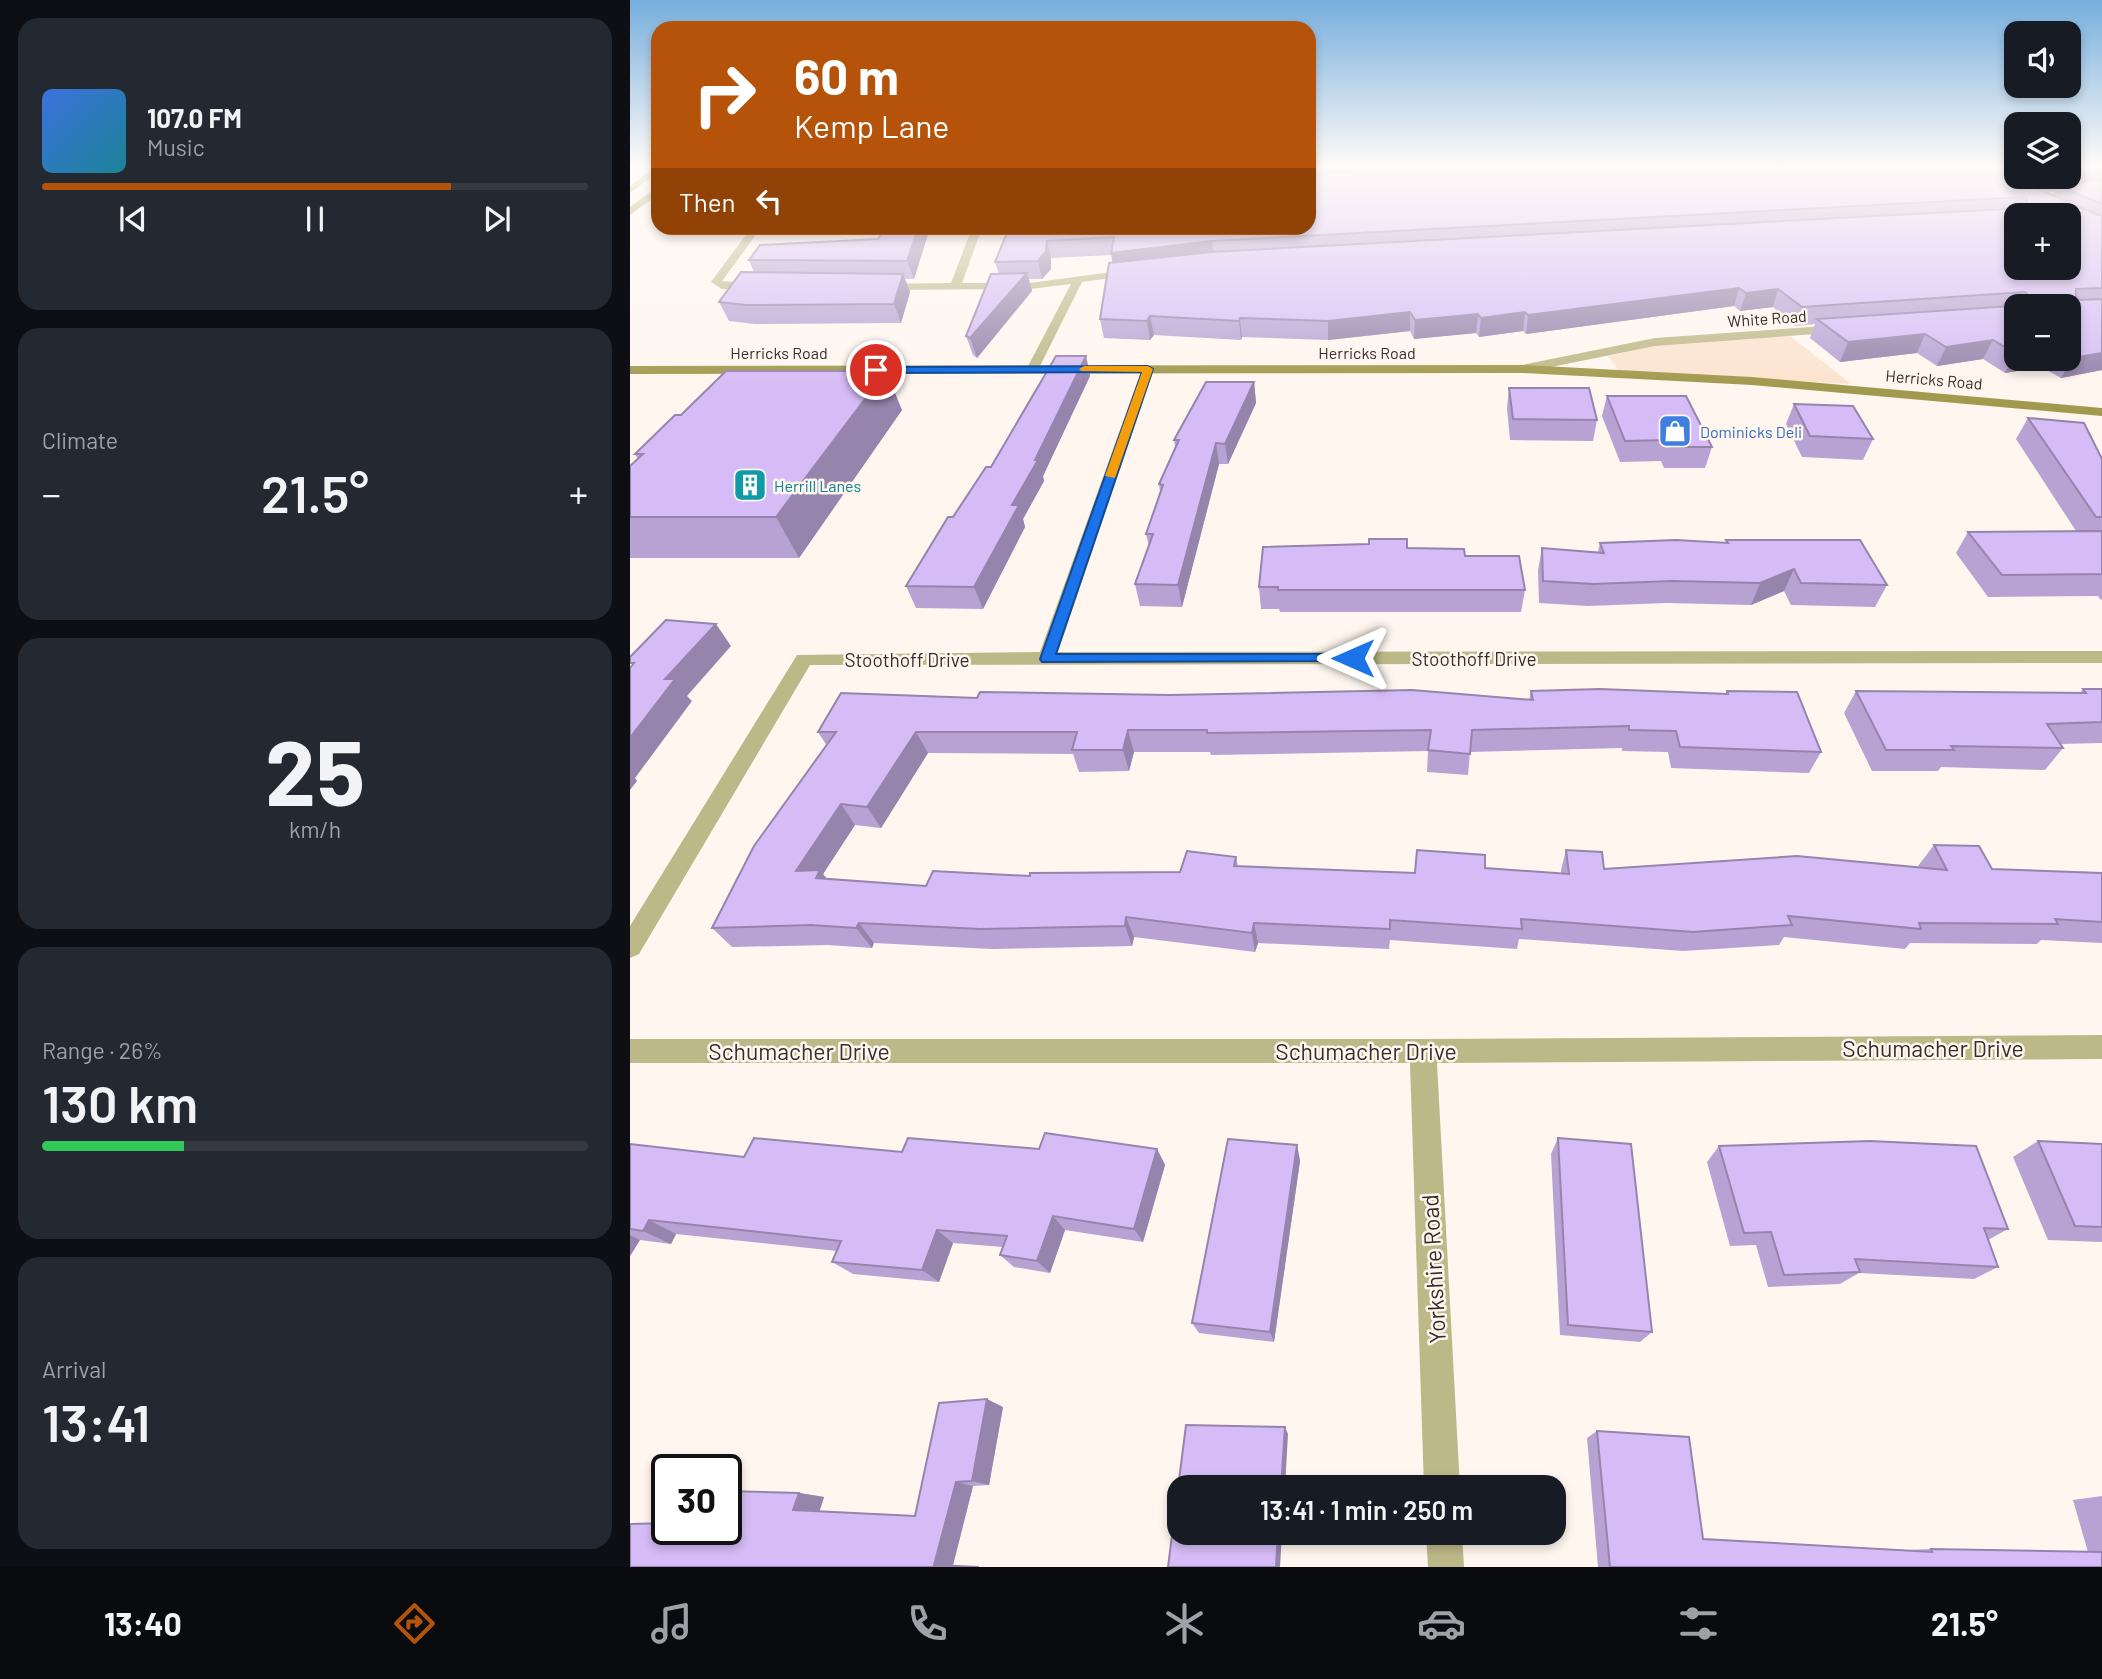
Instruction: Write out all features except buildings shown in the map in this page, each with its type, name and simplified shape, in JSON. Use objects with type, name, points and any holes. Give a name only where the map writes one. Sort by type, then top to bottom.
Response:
[{"type":"main road","name":"Herricks Road","points":[[630,370],[1522,369],[1752,382],[2102,412]]},
{"type":"street","points":[[746,241],[716,282],[722,286],[771,287]]},
{"type":"street","points":[[955,287],[972,241]]},
{"type":"street","points":[[867,287],[1030,286],[1144,271]]},
{"type":"street","points":[[1032,370],[1078,280]]},
{"type":"street","name":"White Road","points":[[1522,369],[1656,342],[1850,328]]},
{"type":"street","points":[[1047,659],[1148,369]]},
{"type":"street","name":"Stoothoff Drive","points":[[630,947],[804,659],[2102,657]]},
{"type":"street","name":"Schumacher Drive","points":[[630,1051],[1423,1051],[2102,1047]]},
{"type":"street","name":"Yorkshire Road","points":[[1423,1051],[1441,1475]]},
{"type":"street","points":[[1445,1545],[1446,1567]]},
{"type":"shaded area","points":[[1789,335],[1851,384],[1619,371],[1608,356],[1660,345]]},
{"type":"slow traffic","points":[[1084,369],[1148,369],[1111,476]]},
{"type":"place","name":"Dominicks Deli","points":[[1675,431]]},
{"type":"place","name":"Herrill Lanes","points":[[750,485]]},
{"type":"route","points":[[876,370],[1148,369],[1047,659],[1353,658]]}]
